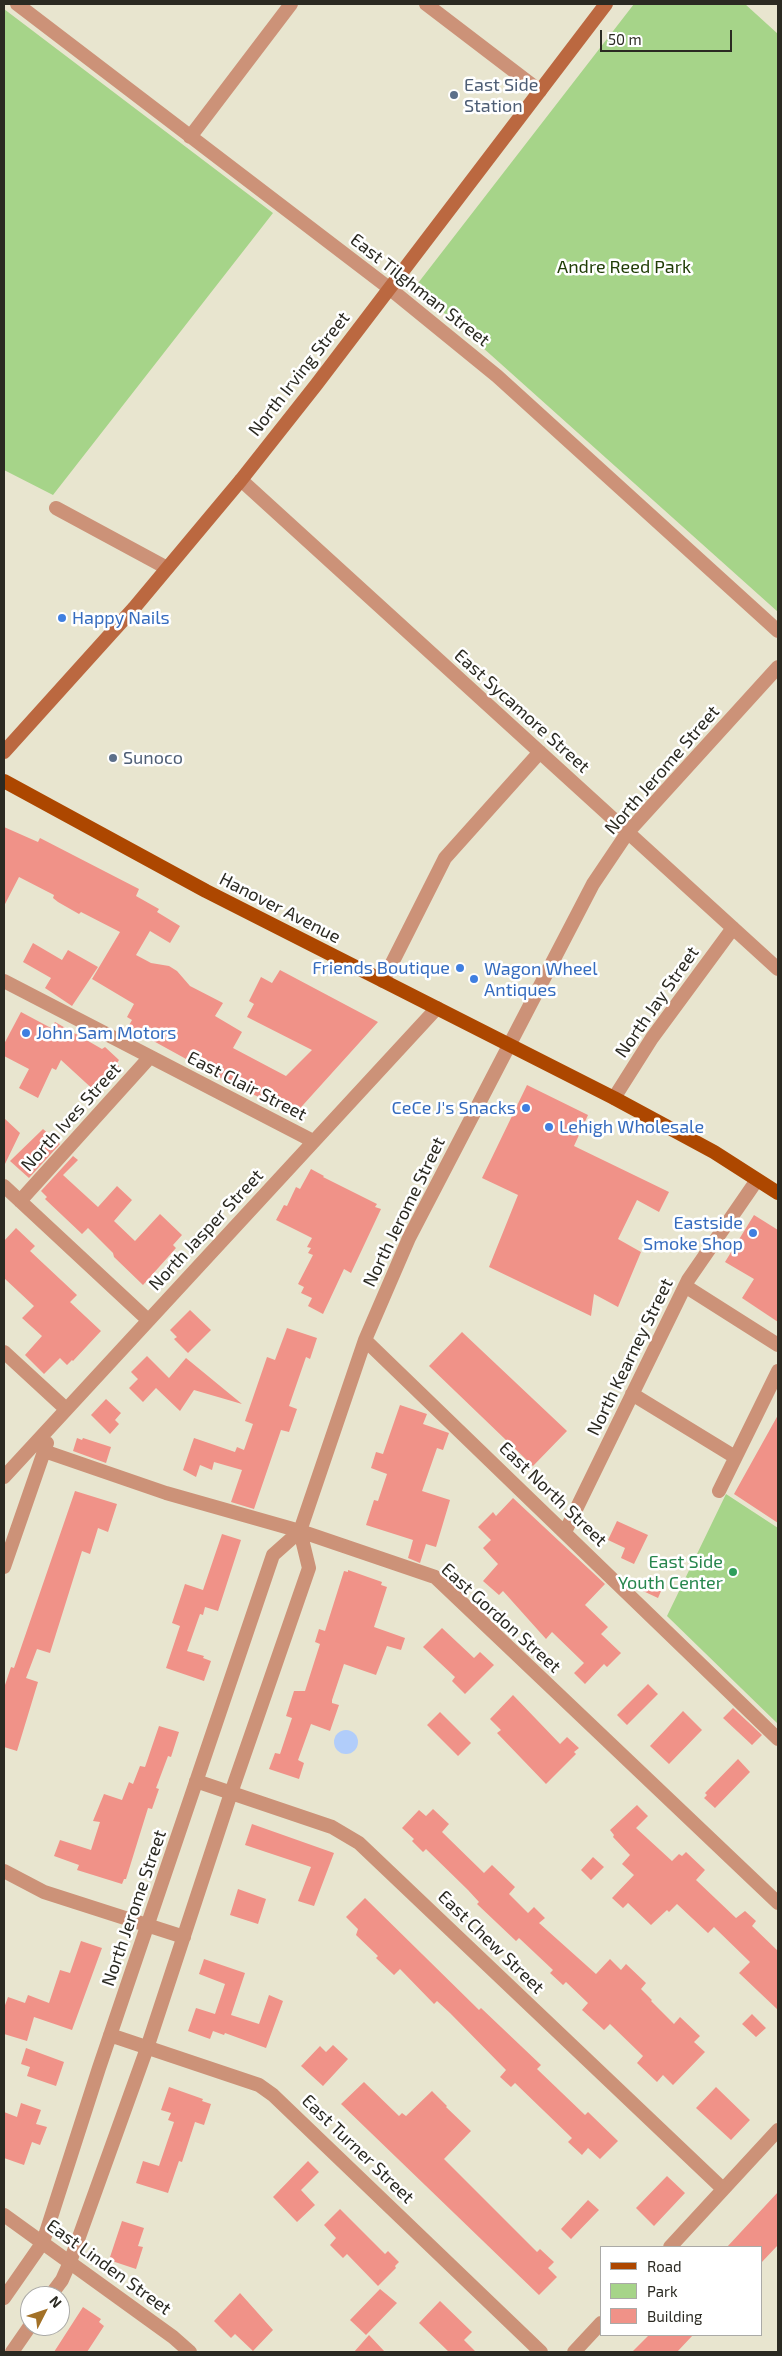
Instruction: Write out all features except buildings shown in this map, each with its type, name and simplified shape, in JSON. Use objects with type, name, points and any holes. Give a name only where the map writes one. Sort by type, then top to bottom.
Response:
[{"type":"main road","name":"North Irving Street","points":[[4,752],[167,568],[241,480],[606,4]]},
{"type":"main road","name":"Hanover Avenue","points":[[4,781],[198,887],[614,1098],[714,1152],[778,1193]]},
{"type":"street","name":"East Tilghman Street","points":[[17,4],[389,288],[504,382],[778,631]]},
{"type":"street","points":[[190,137],[291,4]]},
{"type":"street","points":[[426,4],[540,91]]},
{"type":"street","name":"East Sycamore Street","points":[[241,480],[778,969]]},
{"type":"street","points":[[56,508],[167,568]]},
{"type":"street","name":"North Jerome Street","points":[[4,2298],[43,2242],[110,2035],[273,1555],[300,1531],[365,1340],[410,1238],[593,884],[628,832],[778,667]]},
{"type":"street","points":[[383,981],[445,858],[540,752]]},
{"type":"street","name":"North Jay Street","points":[[614,1098],[652,1038],[733,928]]},
{"type":"street","name":"East Clair Street","points":[[4,981],[314,1141]]},
{"type":"street","name":"North Jasper Street","points":[[4,1477],[437,1008]]},
{"type":"street","name":"North Ives Street","points":[[20,1201],[150,1057]]},
{"type":"street","name":"North Kearney Street","points":[[565,1532],[685,1286],[757,1180]]},
{"type":"street","points":[[4,1186],[148,1320]]},
{"type":"street","points":[[685,1286],[778,1345]]},
{"type":"street","name":"East North Street","points":[[365,1340],[778,1739]]},
{"type":"street","points":[[4,1352],[66,1409]]},
{"type":"street","points":[[719,1491],[778,1371]]},
{"type":"street","points":[[632,1394],[735,1456]]},
{"type":"street","points":[[4,1567],[55,1421]]},
{"type":"street","name":"East Gordon Street","points":[[44,1451],[166,1493],[300,1531],[435,1577],[778,1903]]},
{"type":"street","points":[[58,2286],[70,2262],[147,2048],[231,1793],[309,1568],[300,1531]]},
{"type":"street","name":"East Chew Street","points":[[196,1781],[332,1827],[359,1842],[723,2189]]},
{"type":"street","points":[[4,1871],[44,1892],[184,1937]]},
{"type":"street","name":"East Turner Street","points":[[110,2035],[259,2085],[273,2095],[541,2352]]},
{"type":"street","points":[[671,2246],[778,2130]]},
{"type":"street","name":"East Linden Street","points":[[4,2216],[43,2242],[173,2337],[190,2352]]},
{"type":"street","points":[[574,2352],[600,2324]]},
{"type":"street","points":[[12,2352],[23,2336]]},
{"type":"green space","name":"Andre Reed Park","points":[[634,4],[745,4],[778,34],[778,612],[415,287]]},
{"type":"green space","points":[[4,9],[273,213],[53,495],[4,470]]},
{"type":"green space","name":"East Side Youth Center","points":[[726,1494],[778,1528],[778,1724],[667,1616]]},
{"type":"water","points":[[346,1730],[355,1733],[358,1742],[355,1751],[346,1754],[337,1751],[334,1742],[337,1733]]},
{"type":"place","name":"East Side Station","points":[[454,95]]},
{"type":"place","name":"Happy Nails","points":[[62,618]]},
{"type":"place","name":"Sunoco","points":[[113,758]]},
{"type":"place","name":"Friends Boutique","points":[[460,968]]},
{"type":"place","name":"Wagon Wheel Antiques","points":[[474,979]]},
{"type":"place","name":"John Sam Motors","points":[[26,1033]]},
{"type":"place","name":"CeCe J's Snacks","points":[[526,1108]]},
{"type":"place","name":"Lehigh Wholesale","points":[[549,1127]]},
{"type":"place","name":"Eastside Smoke Shop","points":[[753,1233]]},
{"type":"place","name":"East Side Youth Center","points":[[733,1572]]}]
